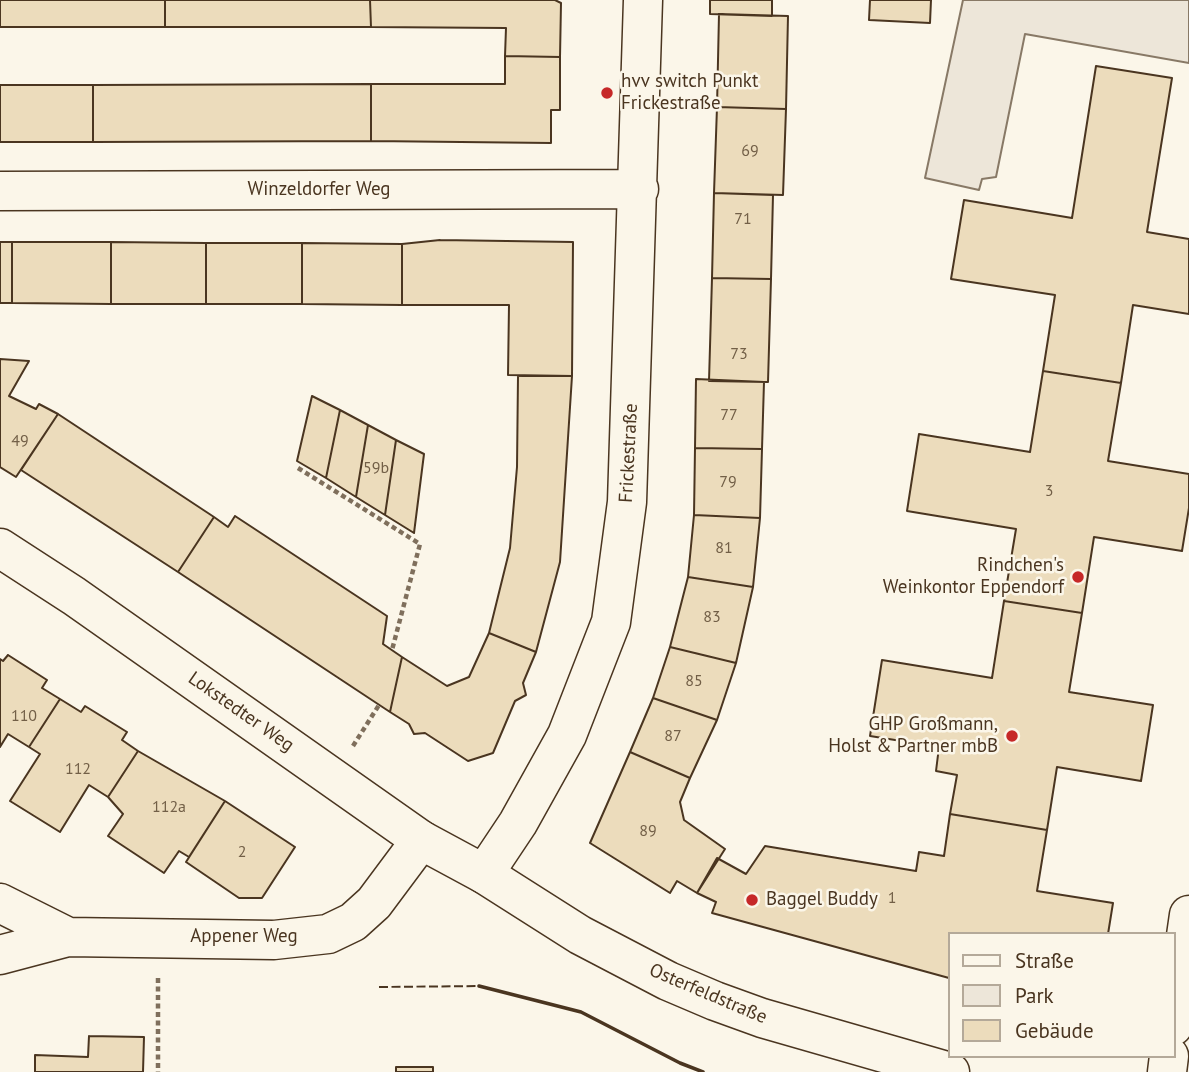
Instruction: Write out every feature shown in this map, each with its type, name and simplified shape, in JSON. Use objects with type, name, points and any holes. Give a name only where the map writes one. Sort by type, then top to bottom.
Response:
[{"type":"street","name":"Frickestraße","points":[[484,874],[518,822],[567,736],[611,622],[628,502],[643,0]]},
{"type":"street","name":"Winzeldorfer Weg","points":[[0,191],[639,189]]},
{"type":"street","name":"Lokstedter Weg","points":[[0,548],[333,776],[421,840],[484,874]]},
{"type":"street","name":"Appener Weg","points":[[0,956],[68,937],[274,940],[328,934],[354,922],[374,903],[421,840]]},
{"type":"street","name":"Osterfeldstraße","points":[[484,874],[580,935],[668,981],[762,1018],[908,1066],[950,1072]]},
{"type":"street","name":"Appener Weg","points":[[0,903],[68,937]]},
{"type":"street","points":[[1175,1012],[1189,915]]},
{"type":"path","points":[[298,468],[420,544],[392,650]]},
{"type":"path","points":[[333,776],[379,705]]},
{"type":"path","points":[[159,1072],[160,985]]},
{"type":"green space","points":[[963,0],[1189,0],[1189,63],[1025,34],[996,177],[982,179],[979,190],[925,178]]},
{"type":"building","points":[[0,0],[165,0],[165,27],[0,27]]},
{"type":"building","points":[[165,0],[370,0],[371,27],[165,27]]},
{"type":"building","points":[[370,0],[555,0],[561,3],[560,57],[505,56],[506,28],[371,27]]},
{"type":"building","points":[[710,0],[772,0],[772,16],[710,14]]},
{"type":"building","points":[[870,0],[931,0],[930,23],[869,20]]},
{"type":"building","points":[[719,14],[788,16],[786,109],[717,107]]},
{"type":"building","points":[[505,56],[560,57],[560,110],[551,110],[551,143],[371,141],[371,84],[505,84]]},
{"type":"building","points":[[1096,66],[1172,78],[1147,232],[1189,239],[1189,314],[1133,305],[1121,383],[1043,371],[1055,295],[951,279],[964,200],[1072,218]]},
{"type":"building","points":[[371,84],[371,141],[93,142],[93,85]]},
{"type":"building","points":[[0,85],[93,85],[93,142],[0,142]]},
{"type":"building","points":[[717,107],[786,109],[783,195],[714,193]]},
{"type":"building","points":[[714,193],[773,195],[771,279],[712,278]]},
{"type":"building","points":[[440,240],[573,242],[572,376],[508,375],[509,305],[402,305],[402,244]]},
{"type":"building","points":[[0,242],[12,242],[12,303],[0,303]]},
{"type":"building","points":[[12,242],[111,242],[111,304],[12,303]]},
{"type":"building","points":[[111,242],[206,243],[206,304],[111,304]]},
{"type":"building","points":[[206,243],[302,243],[302,304],[206,304]]},
{"type":"building","points":[[302,243],[402,244],[402,305],[302,304]]},
{"type":"building","points":[[712,278],[771,279],[768,382],[709,381]]},
{"type":"building","points":[[0,359],[29,361],[9,396],[36,409],[39,404],[58,414],[16,477],[0,467]]},
{"type":"building","points":[[1043,371],[1121,383],[1108,461],[1189,474],[1189,508],[1182,551],[1094,537],[1082,613],[1004,601],[1016,529],[907,511],[919,434],[1030,452]]},
{"type":"building","points":[[518,376],[572,376],[560,562],[536,652],[489,633],[510,548],[517,467]]},
{"type":"building","points":[[696,379],[764,382],[762,449],[695,448]]},
{"type":"building","points":[[312,396],[340,410],[326,478],[297,461]]},
{"type":"building","points":[[340,410],[368,425],[356,497],[326,478]]},
{"type":"building","points":[[58,414],[214,517],[178,572],[21,470]]},
{"type":"building","points":[[368,425],[396,440],[385,515],[356,497]]},
{"type":"building","points":[[396,440],[424,454],[414,533],[385,515]]},
{"type":"building","points":[[695,448],[762,449],[760,518],[694,515]]},
{"type":"building","points":[[694,515],[760,518],[753,587],[688,577]]},
{"type":"building","points":[[235,516],[387,616],[383,644],[402,657],[390,712],[178,572],[214,517],[228,527]]},
{"type":"building","points":[[688,577],[753,587],[736,663],[670,647]]},
{"type":"building","points":[[1004,601],[1082,613],[1069,692],[1153,705],[1141,781],[1057,767],[1047,830],[950,814],[957,775],[936,771],[939,747],[870,736],[882,660],[992,678]]},
{"type":"building","points":[[489,633],[536,652],[523,683],[526,695],[515,701],[493,753],[468,761],[425,733],[414,734],[409,724],[390,712],[402,657],[447,686],[469,677]]},
{"type":"building","points":[[670,647],[736,663],[717,720],[653,698]]},
{"type":"building","points":[[8,655],[47,680],[42,688],[60,699],[29,747],[8,734],[0,747],[0,659],[3,661]]},
{"type":"building","points":[[653,698],[717,720],[690,778],[630,752]]},
{"type":"building","points":[[60,699],[81,712],[85,706],[127,732],[122,740],[138,751],[108,797],[89,785],[60,832],[10,801],[40,754],[29,747]]},
{"type":"building","points":[[138,751],[225,801],[189,857],[179,851],[164,873],[108,836],[123,814],[108,797]]},
{"type":"building","points":[[630,752],[690,778],[680,802],[684,820],[725,849],[697,893],[677,881],[670,893],[590,843]]},
{"type":"building","points":[[225,801],[295,847],[262,898],[239,898],[186,862]]},
{"type":"building","points":[[950,814],[1047,830],[1037,891],[1113,903],[1108,932],[948,932],[948,978],[712,913],[716,902],[697,893],[717,858],[746,874],[765,846],[916,871],[919,852],[944,856]]},
{"type":"building","points":[[89,1036],[144,1037],[143,1072],[35,1072],[35,1055],[88,1057]]},
{"type":"building","points":[[396,1067],[433,1067],[433,1072],[396,1072]]},
{"type":"fence","points":[[379,987],[479,986]]},
{"type":"wall","points":[[479,986],[581,1012],[703,1072]]},
{"type":"place","name":"hvv switch Punkt Frickestraße","points":[[607,93]]},
{"type":"place","name":"Rindchen's Weinkontor Eppendorf","points":[[1078,577]]},
{"type":"place","name":"GHP Großmann, Holst & Partner mbB","points":[[1012,736]]},
{"type":"place","name":"Baggel Buddy","points":[[752,900]]}]
